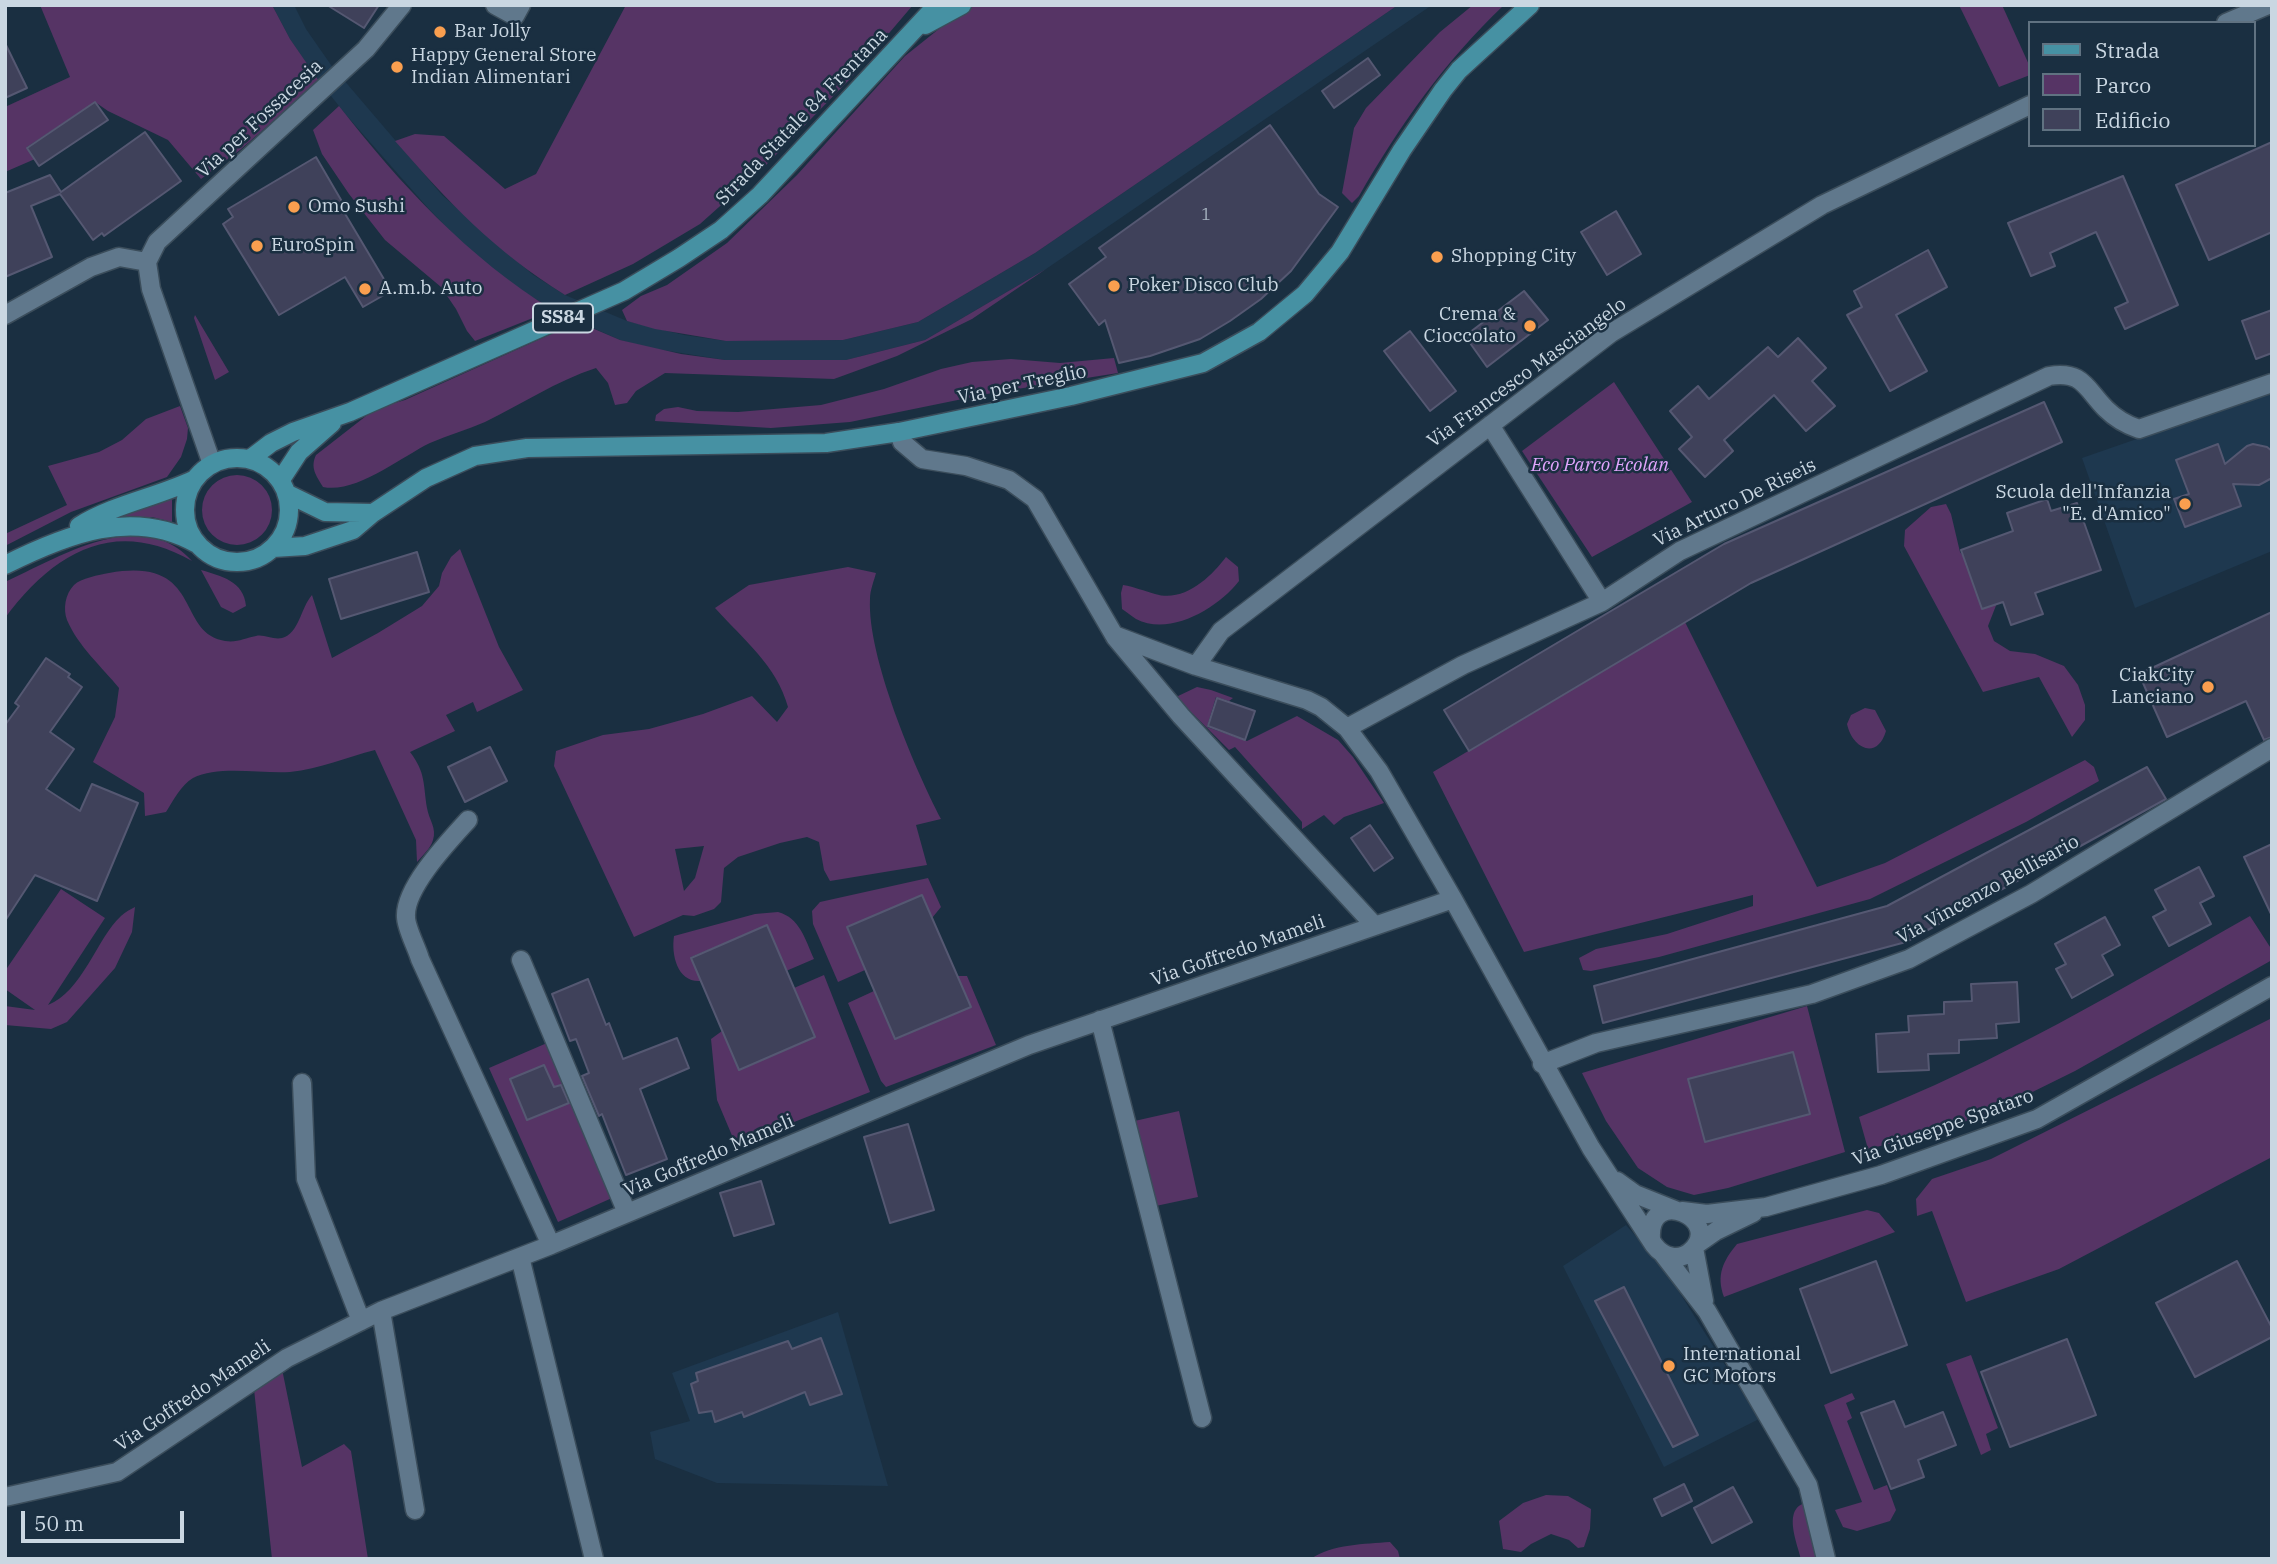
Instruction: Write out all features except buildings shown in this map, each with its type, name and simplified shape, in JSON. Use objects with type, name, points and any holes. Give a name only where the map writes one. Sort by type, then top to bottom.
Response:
[{"type":"main road","name":"Strada Statale 84 Frentana","points":[[250,459],[271,443],[293,432],[350,412],[624,291],[721,230],[760,195],[937,5]]},
{"type":"main road","points":[[916,29],[962,5]]},
{"type":"main road","name":"Via per Treglio","points":[[273,548],[305,546],[344,535],[426,478],[475,456],[514,450],[826,443],[899,432],[1083,393],[1203,363],[1259,332],[1305,294],[1340,252],[1402,150],[1459,70],[1530,5]]},
{"type":"main road","name":"Strada Statale 84 Frentana","points":[[283,487],[287,468],[313,437],[350,412]]},
{"type":"main road","points":[[5,565],[62,538],[108,511],[171,491],[195,479],[212,464],[224,459],[250,459],[267,468],[283,487],[325,512],[373,513]]},
{"type":"main road","points":[[195,479],[186,500],[185,515],[189,531],[198,544]]},
{"type":"main road","points":[[62,538],[99,528],[149,527],[173,532],[198,544],[217,558],[240,562],[252,560],[273,548],[286,528],[289,505],[283,487]]},
{"type":"street","name":"Via per Fossacesia","points":[[147,262],[157,243],[366,48],[402,5]]},
{"type":"street","points":[[495,5],[515,16],[521,5]]},
{"type":"street","points":[[2231,21],[2268,5]]},
{"type":"street","name":"Via Francesco Masciangelo","points":[[1196,666],[1221,631],[1611,333],[1822,205],[2028,105]]},
{"type":"street","points":[[5,315],[91,267],[119,257],[147,262],[151,289],[212,464]]},
{"type":"street","name":"Via Arturo De Riseis","points":[[1347,728],[1463,665],[1602,602],[1680,551],[2049,376],[2064,374],[2079,379],[2115,417],[2139,429],[2272,383]]},
{"type":"street","points":[[1490,425],[1602,602]]},
{"type":"street","points":[[899,432],[902,442],[922,459],[966,466],[1009,480],[1035,499],[1114,635],[1181,716],[1374,926]]},
{"type":"street","points":[[1114,635],[1196,666],[1307,700],[1321,707],[1347,728],[1379,771],[1453,899],[1542,1064],[1609,1175],[1654,1245],[1707,1311],[1808,1485],[1826,1559]]},
{"type":"street","name":"Via Vincenzo Bellisario","points":[[1542,1064],[1597,1043],[1812,994],[1909,959],[2031,894],[2272,748]]},
{"type":"street","points":[[468,820],[425,869],[411,897],[405,917],[421,959],[551,1245]]},
{"type":"street","name":"Via Goffredo Mameli","points":[[5,1497],[117,1472],[287,1358],[381,1311],[551,1245],[1029,1045],[1453,899]]},
{"type":"street","points":[[521,960],[627,1213]]},
{"type":"street","name":"Via Giuseppe Spataro","points":[[1609,1175],[1635,1194],[1678,1210],[1707,1214],[1766,1207],[1881,1175],[2037,1119],[2272,986]]},
{"type":"street","points":[[1100,1020],[1202,1418]]},
{"type":"street","points":[[302,1083],[306,1180],[361,1321]]},
{"type":"street","name":"Via Giuseppe Spataro","points":[[1695,1246],[1716,1231],[1766,1207]]},
{"type":"street","points":[[1651,1238],[1656,1219],[1667,1211],[1678,1210],[1689,1214],[1699,1231],[1695,1246],[1698,1280],[1707,1311]]},
{"type":"street","points":[[1663,1254],[1670,1257],[1683,1256],[1695,1246]]},
{"type":"street","points":[[520,1257],[594,1559]]},
{"type":"street","points":[[381,1311],[415,1510]]},
{"type":"shaded area","points":[[272,5],[294,5],[306,29],[331,65],[442,195],[532,274],[565,295],[627,321],[684,335],[726,341],[843,340],[918,322],[1035,253],[1398,5],[1432,5],[1046,269],[925,340],[846,360],[725,360],[650,348],[620,340],[555,311],[491,268],[428,208],[347,116],[290,39]]},
{"type":"shaded area","name":"Scuola dell'Infanzia \"E. d'Amico\"","points":[[2272,392],[2272,551],[2135,608],[2082,458]]},
{"type":"shaded area","name":"International GC Motors","points":[[1626,1225],[1666,1271],[1759,1419],[1664,1467],[1563,1266]]},
{"type":"shaded area","points":[[838,1312],[888,1486],[717,1483],[655,1459],[650,1432],[690,1421],[672,1373]]},
{"type":"green space","points":[[40,5],[272,5],[290,39],[319,81],[240,150],[201,179],[168,140],[95,102],[27,147],[35,159],[5,172],[5,107],[70,77]]},
{"type":"green space","points":[[626,5],[913,5],[850,79],[766,165],[700,224],[633,264],[565,295],[516,261],[474,225],[395,141],[415,134],[444,136],[505,189],[536,174]]},
{"type":"green space","points":[[969,5],[1398,5],[1035,253],[918,322],[843,340],[726,341],[655,329],[627,321],[622,310],[641,296],[667,285],[727,243],[797,175],[905,56]]},
{"type":"green space","points":[[1473,5],[1504,5],[1462,49],[1424,95],[1352,203],[1342,193],[1354,128],[1366,108],[1440,32]]},
{"type":"green space","points":[[1959,5],[2002,5],[2028,63],[2028,76],[1999,87]]},
{"type":"green space","points":[[339,106],[386,163],[437,218],[492,267],[553,310],[475,341],[441,287],[385,240],[322,154],[313,130]]},
{"type":"green space","points":[[1046,269],[972,319],[897,356],[834,379],[665,373],[636,391],[627,403],[615,405],[608,383],[596,368],[553,386],[485,422],[430,443],[364,480],[336,488],[323,487],[315,471],[316,455],[375,409],[405,400],[578,322],[620,340],[681,354],[725,360],[846,360],[925,340]]},
{"type":"green space","points":[[195,315],[229,372],[215,380],[194,318]]},
{"type":"green space","points":[[1114,358],[1118,373],[992,393],[850,422],[771,428],[655,421],[656,415],[664,409],[678,407],[697,411],[738,412],[821,405],[972,362],[1011,359],[1060,363]]},
{"type":"green space","name":"Eco Parco Ecolan","points":[[1614,382],[1692,502],[1592,557],[1522,451]]},
{"type":"green space","points":[[180,406],[188,428],[187,439],[181,457],[167,477],[71,512],[5,546],[5,534],[67,505],[48,466],[99,452],[122,440],[146,419]]},
{"type":"green space","points":[[237,475],[262,485],[272,510],[262,535],[237,545],[212,535],[202,510],[212,485]]},
{"type":"green space","points":[[172,498],[172,522],[152,517],[117,517]]},
{"type":"green space","points":[[1946,504],[1960,552],[1997,603],[1988,626],[1994,641],[2010,651],[2035,654],[2064,666],[2078,685],[2085,705],[2085,720],[2072,737],[2039,677],[1983,692],[1904,546],[1905,530],[1931,507]]},
{"type":"green space","points":[[117,537],[158,539],[175,547],[192,561],[164,548],[137,542],[111,542],[87,548],[43,575],[5,618],[5,582],[74,550]]},
{"type":"green space","points":[[460,549],[499,647],[523,690],[477,712],[473,702],[446,715],[455,731],[410,752],[421,773],[434,832],[430,846],[417,862],[416,840],[375,750],[323,766],[290,772],[227,771],[203,774],[185,785],[166,812],[145,816],[144,793],[93,762],[115,717],[119,688],[84,647],[67,620],[67,597],[77,583],[109,573],[139,571],[160,575],[174,585],[199,625],[210,635],[225,641],[259,636],[282,638],[288,635],[296,626],[312,595],[332,658],[422,606],[439,586],[442,573],[451,557]]},
{"type":"green space","points":[[1226,557],[1238,567],[1239,581],[1219,601],[1192,617],[1178,622],[1149,624],[1122,609],[1123,585],[1155,594],[1176,595],[1205,580]]},
{"type":"green space","points":[[848,567],[876,573],[870,599],[876,650],[894,711],[941,819],[916,825],[927,865],[830,881],[824,870],[819,842],[807,837],[780,843],[738,857],[724,868],[721,902],[714,909],[694,916],[683,915],[634,937],[554,766],[556,751],[603,735],[649,729],[703,714],[752,696],[777,722],[788,707],[776,679],[758,654],[715,608],[749,585]],"holes":[[[704,846],[695,878],[684,891],[675,849]]]},
{"type":"green space","points":[[201,570],[224,577],[236,585],[246,606],[233,613],[221,607]]},
{"type":"green space","points":[[1685,622],[1817,887],[1885,863],[2085,760],[2094,767],[2099,781],[2026,822],[1870,899],[1659,957],[1591,971],[1583,970],[1579,958],[1596,949],[1667,934],[1753,906],[1753,895],[1524,952],[1433,772]]},
{"type":"green space","points":[[1197,687],[1233,698],[1229,701],[1216,697],[1207,727],[1247,741],[1297,716],[1338,740],[1384,803],[1344,817],[1334,825],[1324,815],[1302,829],[1302,822],[1235,747],[1229,750],[1176,697]]},
{"type":"green space","points":[[1865,708],[1875,710],[1886,731],[1877,746],[1871,748],[1859,745],[1847,724],[1851,715]]},
{"type":"green space","points":[[928,878],[941,907],[932,918],[922,895],[847,927],[865,970],[838,982],[813,924],[812,911],[820,902]]},
{"type":"green space","points":[[61,889],[105,918],[48,1005],[70,989],[112,926],[135,907],[132,932],[115,968],[67,1022],[51,1029],[5,1025],[5,1006],[35,1010],[5,989],[5,971]]},
{"type":"green space","points":[[778,912],[797,924],[814,959],[786,971],[766,926],[691,957],[701,981],[687,978],[678,967],[674,936],[755,914]]},
{"type":"green space","points":[[2250,916],[2272,950],[2272,960],[2075,1071],[1994,1111],[1933,1133],[1868,1149],[1859,1117],[2009,1049]]},
{"type":"green space","points":[[824,975],[870,1092],[736,1145],[717,1100],[711,1039],[722,1031],[740,1070],[815,1037],[794,988]]},
{"type":"green space","points":[[957,976],[967,976],[996,1045],[886,1087],[848,1003],[874,991],[896,1039],[970,1007]]},
{"type":"green space","points":[[1807,1006],[1845,1152],[1728,1188],[1694,1195],[1667,1187],[1638,1168],[1606,1121],[1582,1073]]},
{"type":"green space","points":[[2272,1018],[2272,1157],[2059,1269],[1966,1302],[1932,1211],[1917,1216],[1916,1199],[1932,1179],[1991,1159]]},
{"type":"green space","points":[[547,1043],[612,1198],[558,1222],[489,1068]]},
{"type":"green space","points":[[1179,1111],[1198,1197],[1151,1207],[1130,1122]]},
{"type":"green space","points":[[1867,1210],[1879,1213],[1895,1232],[1724,1297],[1722,1269],[1737,1244]]},
{"type":"green space","points":[[1971,1355],[1998,1428],[1986,1434],[1991,1450],[1981,1455],[1946,1364]]},
{"type":"green space","points":[[282,1369],[302,1467],[344,1444],[351,1451],[368,1559],[272,1559],[254,1389]]},
{"type":"green space","points":[[1852,1393],[1855,1399],[1846,1403],[1852,1418],[1847,1421],[1874,1490],[1887,1485],[1896,1510],[1890,1521],[1857,1531],[1843,1527],[1835,1510],[1862,1502],[1824,1405]]},
{"type":"green space","points":[[1546,1495],[1568,1496],[1591,1509],[1590,1529],[1584,1547],[1578,1548],[1569,1540],[1551,1534],[1521,1552],[1503,1549],[1499,1521],[1523,1503]]},
{"type":"green space","points":[[1809,1502],[1823,1559],[1801,1559],[1794,1535],[1795,1510]]},
{"type":"green space","points":[[1390,1542],[1398,1551],[1400,1559],[1311,1559],[1329,1550]]},
{"type":"place","name":"Bar Jolly","points":[[440,32]]},
{"type":"place","name":"Happy General Store Indian Alimentari","points":[[397,67]]},
{"type":"place","name":"Omo Sushi","points":[[294,207]]},
{"type":"place","name":"EuroSpin","points":[[257,246]]},
{"type":"place","name":"Shopping City","points":[[1437,257]]},
{"type":"place","name":"Poker Disco Club","points":[[1114,286]]},
{"type":"place","name":"A.m.b. Auto","points":[[365,289]]},
{"type":"place","name":"Crema & Cioccolato","points":[[1530,326]]},
{"type":"place","name":"Scuola dell'Infanzia \"E. d'Amico\"","points":[[2185,504]]},
{"type":"place","name":"CiakCity Lanciano","points":[[2208,687]]},
{"type":"place","name":"International GC Motors","points":[[1669,1366]]}]
